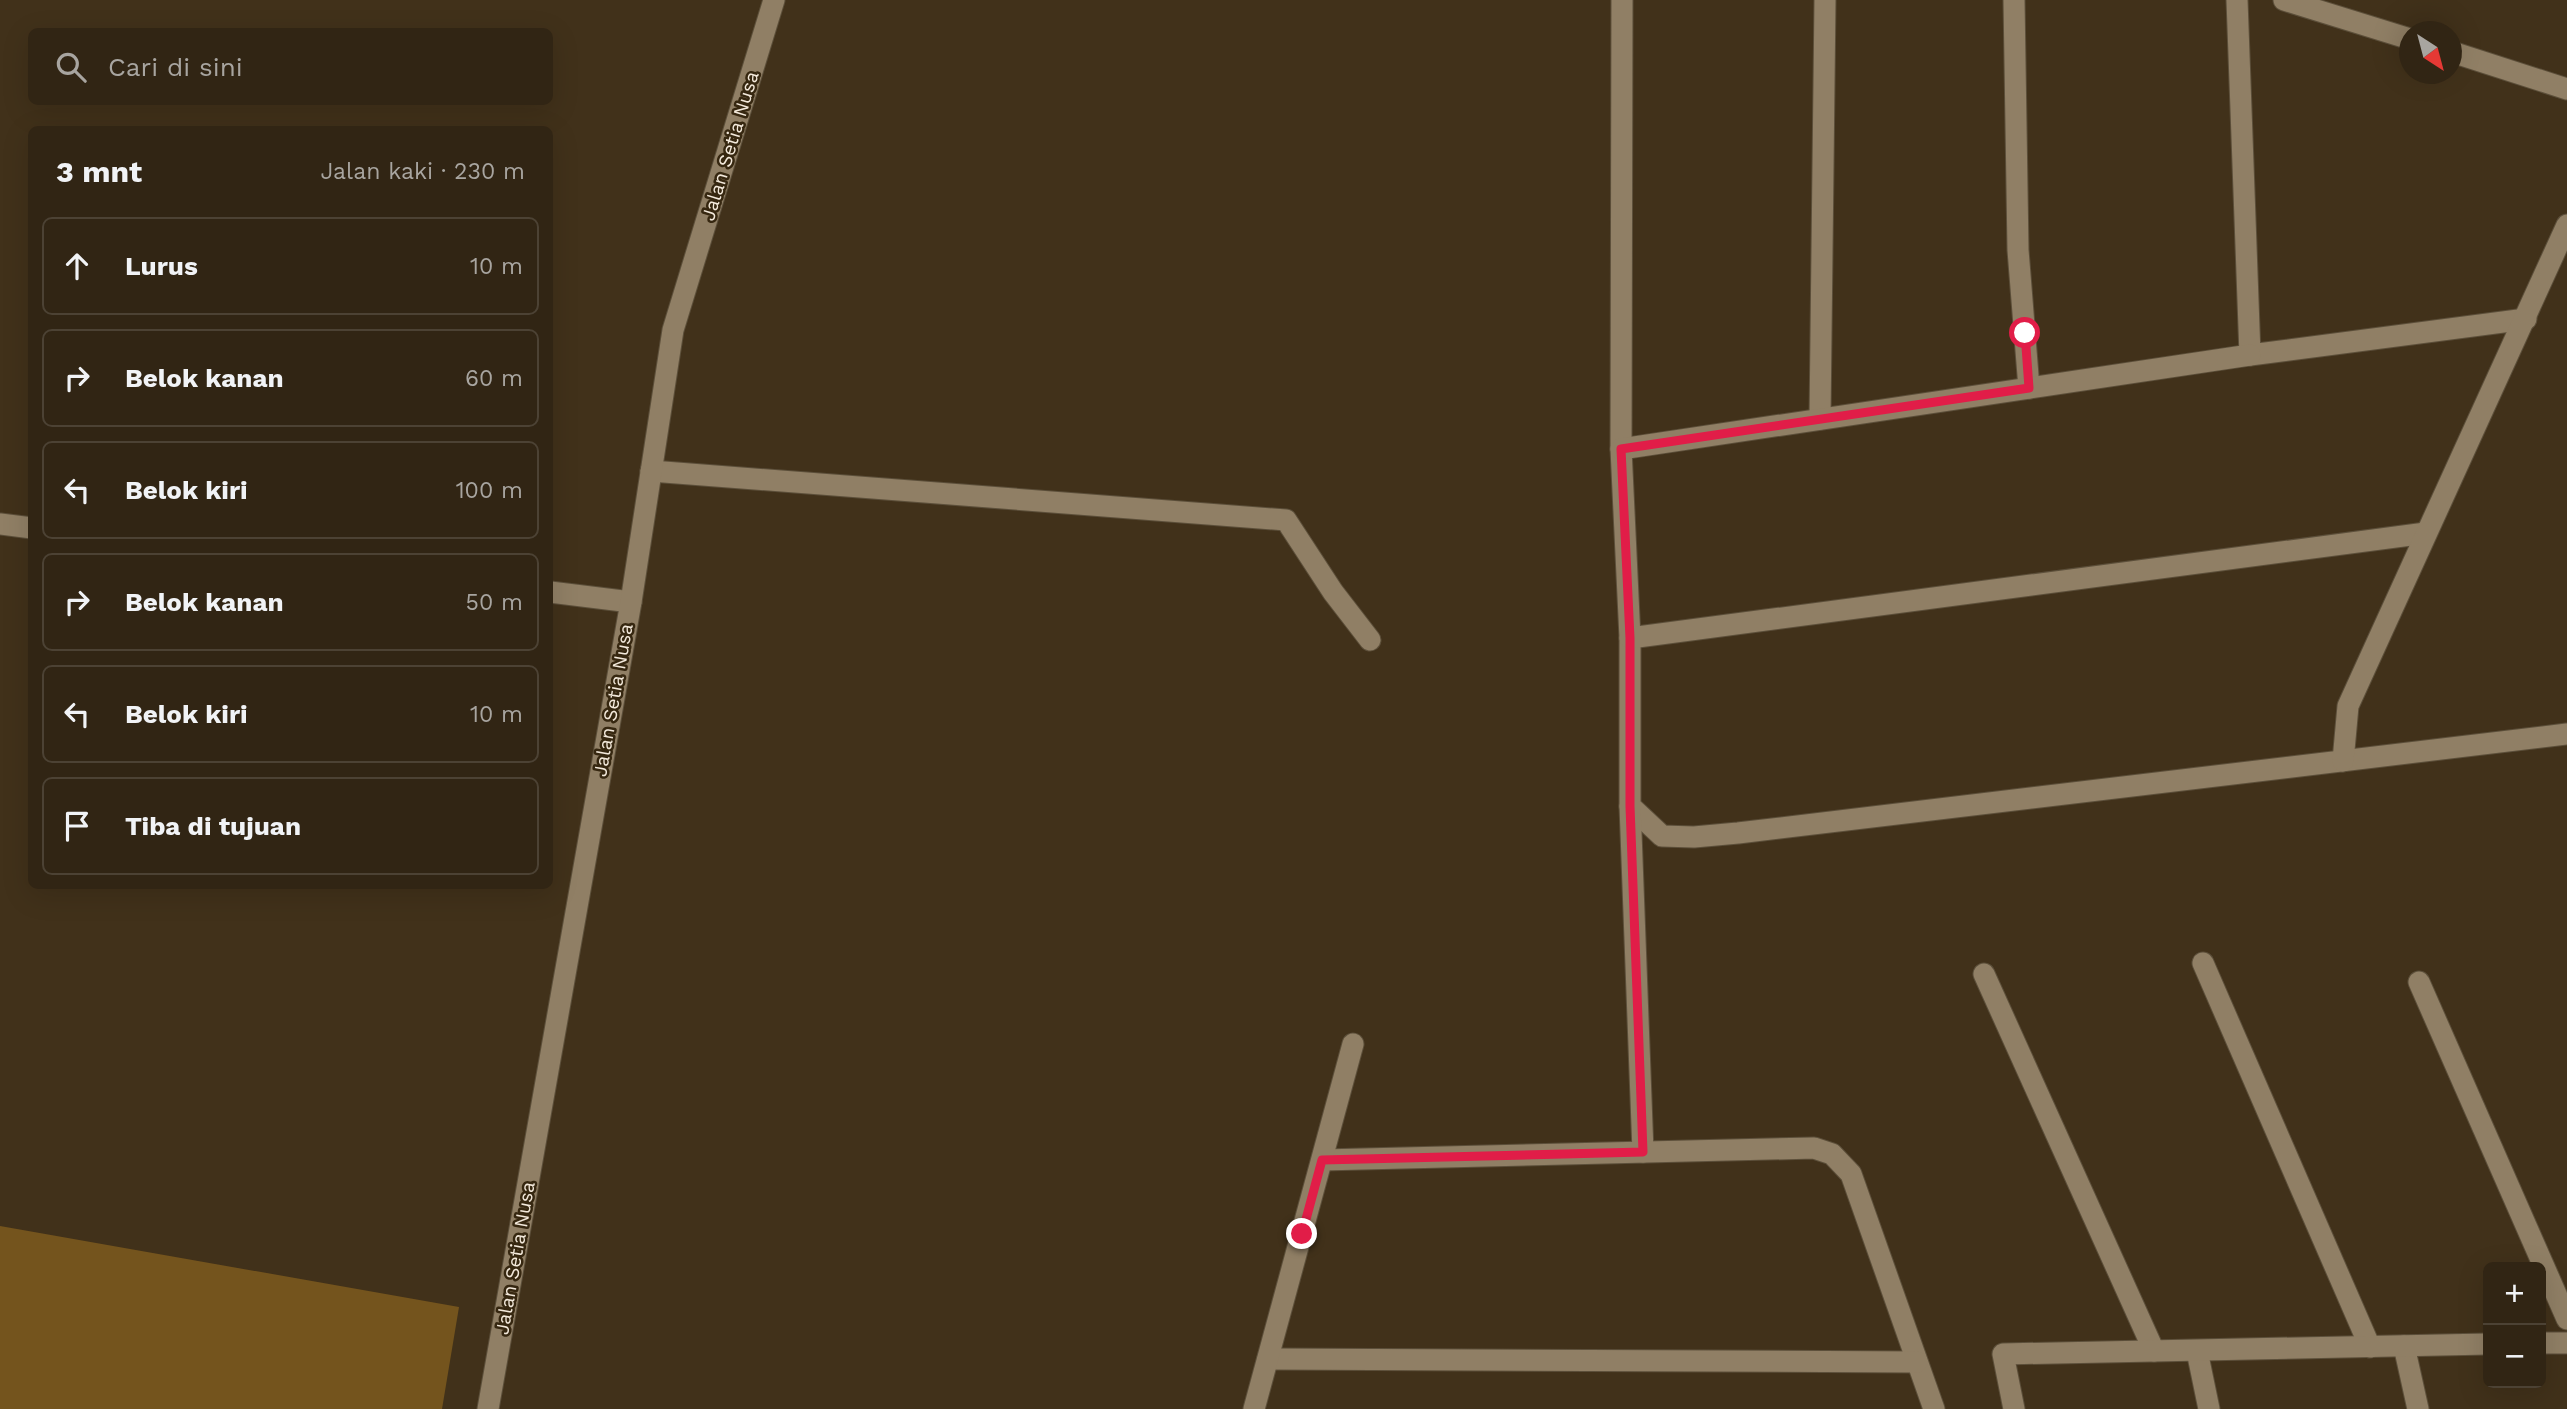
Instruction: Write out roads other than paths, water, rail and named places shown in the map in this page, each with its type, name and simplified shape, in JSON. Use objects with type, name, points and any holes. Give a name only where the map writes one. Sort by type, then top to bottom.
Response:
[{"type":"street","name":"Jalan Setia Nusa","points":[[488,1409],[631,602],[673,330],[774,0]]},
{"type":"street","points":[[1622,0],[1621,449],[1630,638],[1630,806],[1643,1152]]},
{"type":"street","points":[[1820,419],[1825,0]]},
{"type":"street","points":[[2014,0],[2018,250],[2029,388]]},
{"type":"street","points":[[2236,0],[2250,355]]},
{"type":"street","points":[[2284,0],[2399,36]]},
{"type":"street","points":[[2462,55],[2567,89]]},
{"type":"street","points":[[2343,761],[2348,706],[2567,225]]},
{"type":"street","points":[[1621,449],[2250,355],[2526,319]]},
{"type":"street","points":[[651,471],[1286,520],[1333,592],[1370,640]]},
{"type":"street","points":[[0,524],[28,527]]},
{"type":"street","points":[[1630,638],[2426,533]]},
{"type":"street","points":[[553,592],[631,602]]},
{"type":"street","points":[[1630,806],[1662,836],[1694,837],[2567,734]]},
{"type":"street","points":[[2203,963],[2370,1347]]},
{"type":"street","points":[[1984,974],[2154,1351]]},
{"type":"street","points":[[2419,982],[2567,1319]]},
{"type":"street","points":[[1254,1409],[1353,1044]]},
{"type":"street","points":[[1322,1160],[1814,1148],[1832,1154],[1851,1174],[1934,1409]]},
{"type":"street","points":[[2546,1343],[2567,1343]]},
{"type":"street","points":[[2014,1409],[2003,1354],[2483,1344]]},
{"type":"street","points":[[2404,1346],[2418,1409]]},
{"type":"street","points":[[2197,1351],[2209,1409]]},
{"type":"street","points":[[1268,1359],[1917,1362]]}]
